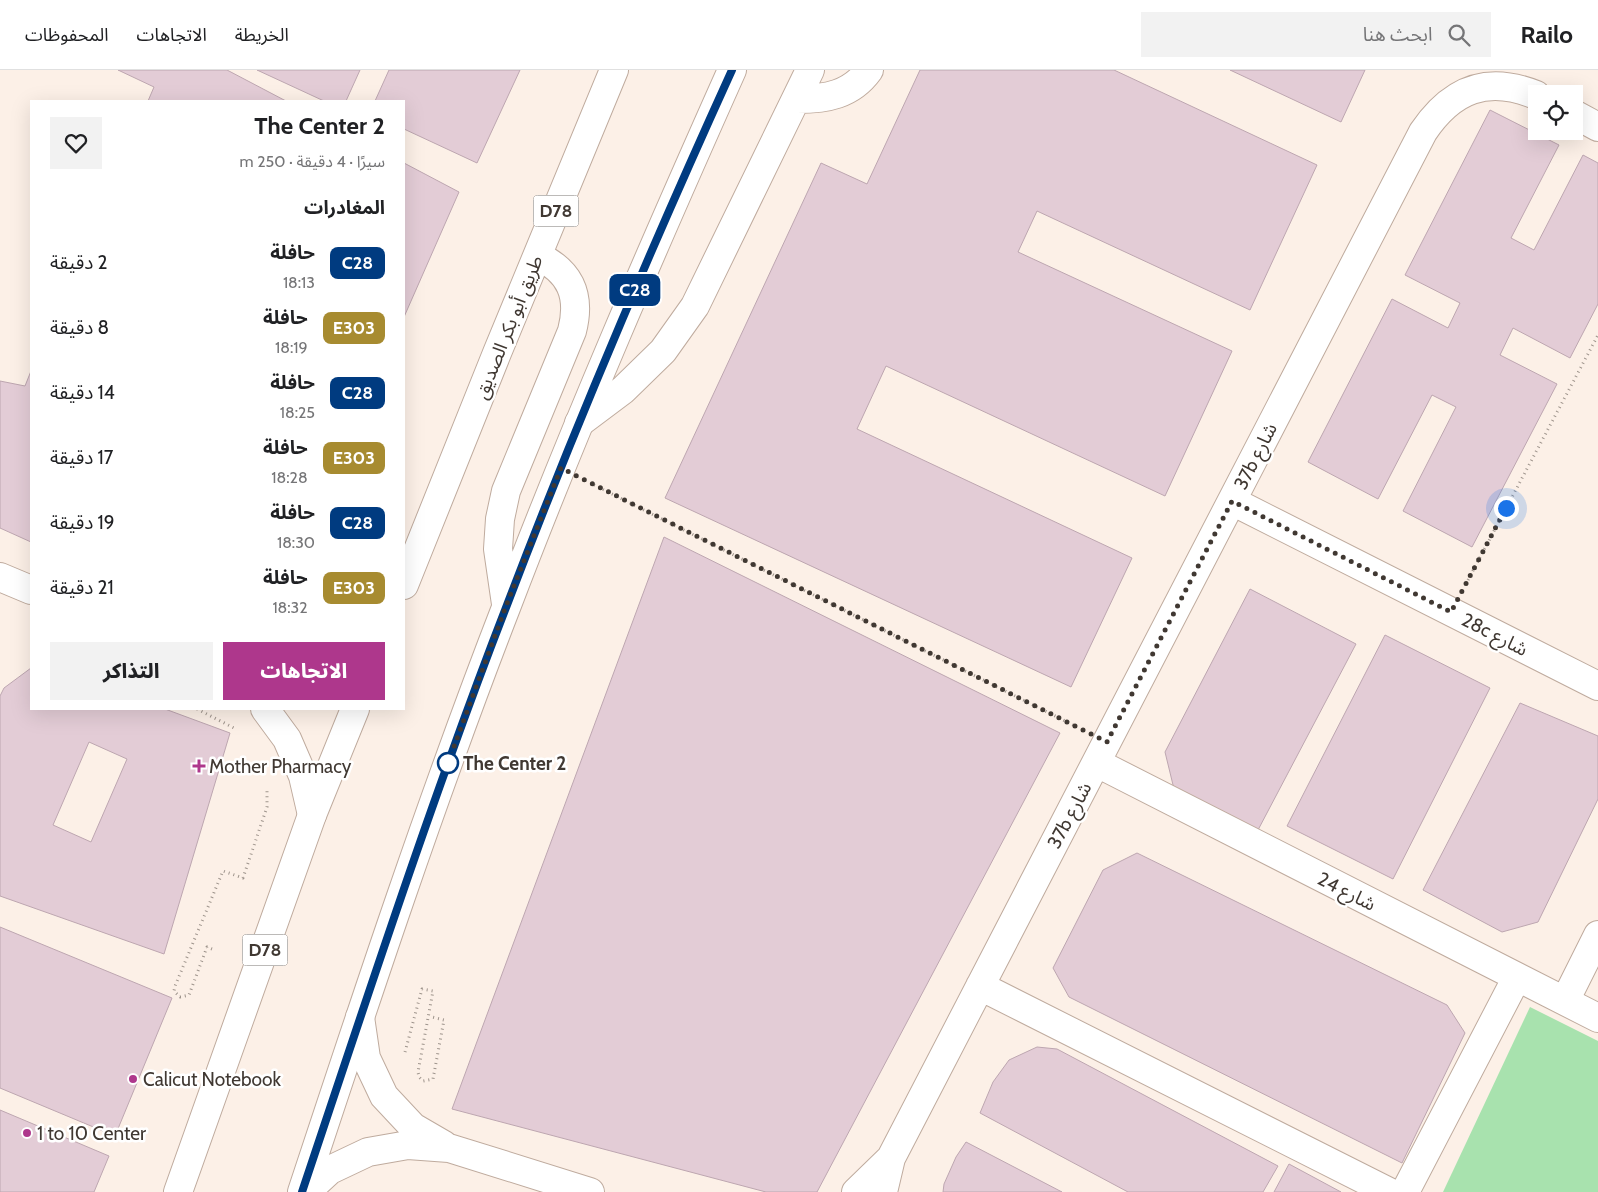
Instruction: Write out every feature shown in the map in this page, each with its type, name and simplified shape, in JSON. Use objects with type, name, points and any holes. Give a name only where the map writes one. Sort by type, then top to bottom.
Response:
[{"type":"street","name":"طريق أبو بكر الصديق","points":[[405,583],[614,70]]},
{"type":"street","points":[[302,1192],[430,810],[506,606],[579,423],[660,230],[732,70]]},
{"type":"street","points":[[579,423],[624,390],[662,351],[694,306],[810,70]]},
{"type":"street","points":[[797,99],[822,99],[844,92],[864,77],[869,70]]},
{"type":"street","name":"37b شارع","points":[[883,1192],[891,1158],[1423,132],[1435,113],[1452,99],[1472,89],[1502,86],[1517,87],[1528,92]]},
{"type":"street","points":[[1583,119],[1598,127]]},
{"type":"street","points":[[506,606],[498,549],[500,519],[506,491],[575,318],[576,304],[573,290],[565,276],[553,264],[538,256]]},
{"type":"street","name":"28c شارع","points":[[1232,501],[1598,686]]},
{"type":"street","points":[[0,577],[30,590]]},
{"type":"street","points":[[267,710],[287,739],[300,768],[312,815]]},
{"type":"street","name":"D78","points":[[178,1192],[312,815],[355,710]]},
{"type":"street","name":"شارع 24","points":[[1102,753],[1517,977],[1598,1018]]},
{"type":"street","points":[[1565,1001],[1598,935]]},
{"type":"street","points":[[1405,1192],[1517,977]]},
{"type":"street","points":[[980,986],[1389,1192]]},
{"type":"street","points":[[360,1017],[366,1058],[384,1096],[412,1127],[449,1148]]},
{"type":"street","points":[[306,1192],[330,1170],[368,1152],[408,1145],[449,1148],[558,1179],[590,1192]]},
{"type":"street","name":"37b شارع","points":[[856,1192],[891,1158]]},
{"type":"path","points":[[1451,612],[1598,335]]},
{"type":"path","points":[[561,468],[1102,753]]},
{"type":"path","points":[[199,710],[233,727],[238,733]]},
{"type":"path","points":[[212,949],[208,947],[189,995],[180,998],[174,991],[175,986],[223,871],[243,878],[268,806],[268,784]]},
{"type":"path","points":[[403,1060],[422,989],[433,991],[418,1072],[419,1077],[423,1081],[433,1079],[444,1020],[432,1017]]},
{"type":"green space","points":[[1530,1007],[1598,1041],[1598,1192],[1443,1192]]},
{"type":"building","points":[[118,70],[227,70],[284,100],[148,100],[154,87]]},
{"type":"building","points":[[257,70],[360,70],[346,100],[322,100]]},
{"type":"building","points":[[389,70],[520,70],[477,163],[405,129],[405,100],[375,100]]},
{"type":"building","points":[[920,70],[1114,70],[1317,165],[1250,310],[1037,211],[1018,252],[1232,351],[1165,496],[886,366],[857,429],[1132,558],[1071,687],[665,498],[821,163],[867,184]]},
{"type":"building","points":[[1230,70],[1365,70],[1341,122]]},
{"type":"building","points":[[1490,110],[1528,129],[1528,140],[1549,140],[1559,145],[1511,238],[1534,250],[1583,155],[1598,163],[1598,304],[1570,358],[1513,328],[1500,355],[1557,384],[1472,547],[1403,511],[1456,407],[1432,395],[1378,499],[1308,462],[1392,299],[1448,328],[1460,303],[1405,275]]},
{"type":"building","points":[[405,164],[459,192],[405,315]]},
{"type":"building","points":[[30,374],[30,542],[0,528],[0,381],[25,386]]},
{"type":"building","points":[[664,537],[1060,733],[817,1192],[766,1192],[452,1109]]},
{"type":"building","points":[[1250,589],[1356,644],[1258,830],[1174,789],[1165,752]]},
{"type":"building","points":[[1385,635],[1490,688],[1393,879],[1287,826]]},
{"type":"building","points":[[30,669],[30,710],[168,710],[230,733],[164,954],[0,896],[0,696],[4,688]],"holes":[[[89,742],[127,759],[91,842],[53,825]]]},
{"type":"building","points":[[1520,703],[1598,736],[1598,799],[1538,922],[1502,932],[1423,890]]},
{"type":"building","points":[[1137,853],[1447,1005],[1465,1033],[1402,1163],[1069,997],[1053,968],[1103,870]]},
{"type":"building","points":[[0,927],[172,998],[115,1136],[0,1088]]},
{"type":"building","points":[[1037,1047],[1057,1049],[1278,1166],[1263,1192],[1128,1192],[980,1113],[993,1082],[1009,1060]]},
{"type":"building","name":"1 to 10 Center","points":[[0,1110],[109,1156],[94,1192],[0,1192]]},
{"type":"building","points":[[966,1142],[1062,1192],[943,1192],[944,1184],[956,1157]]},
{"type":"building","points":[[1289,1164],[1341,1192],[1274,1192]]},
{"type":"bus line","name":"C28","points":[[302,1192],[430,810],[506,606],[586,405],[660,230],[732,70]]},
{"type":"place","name":"The Center 2","points":[[448,763]]},
{"type":"place","name":"Mother Pharmacy","points":[[199,766]]},
{"type":"place","name":"Calicut Notebook","points":[[133,1079]]},
{"type":"place","name":"1 to 10 Center","points":[[27,1133]]},
{"type":"route","points":[[448,763],[506,606],[561,468],[1107,742],[1232,501],[1451,612],[1506,508]]}]
